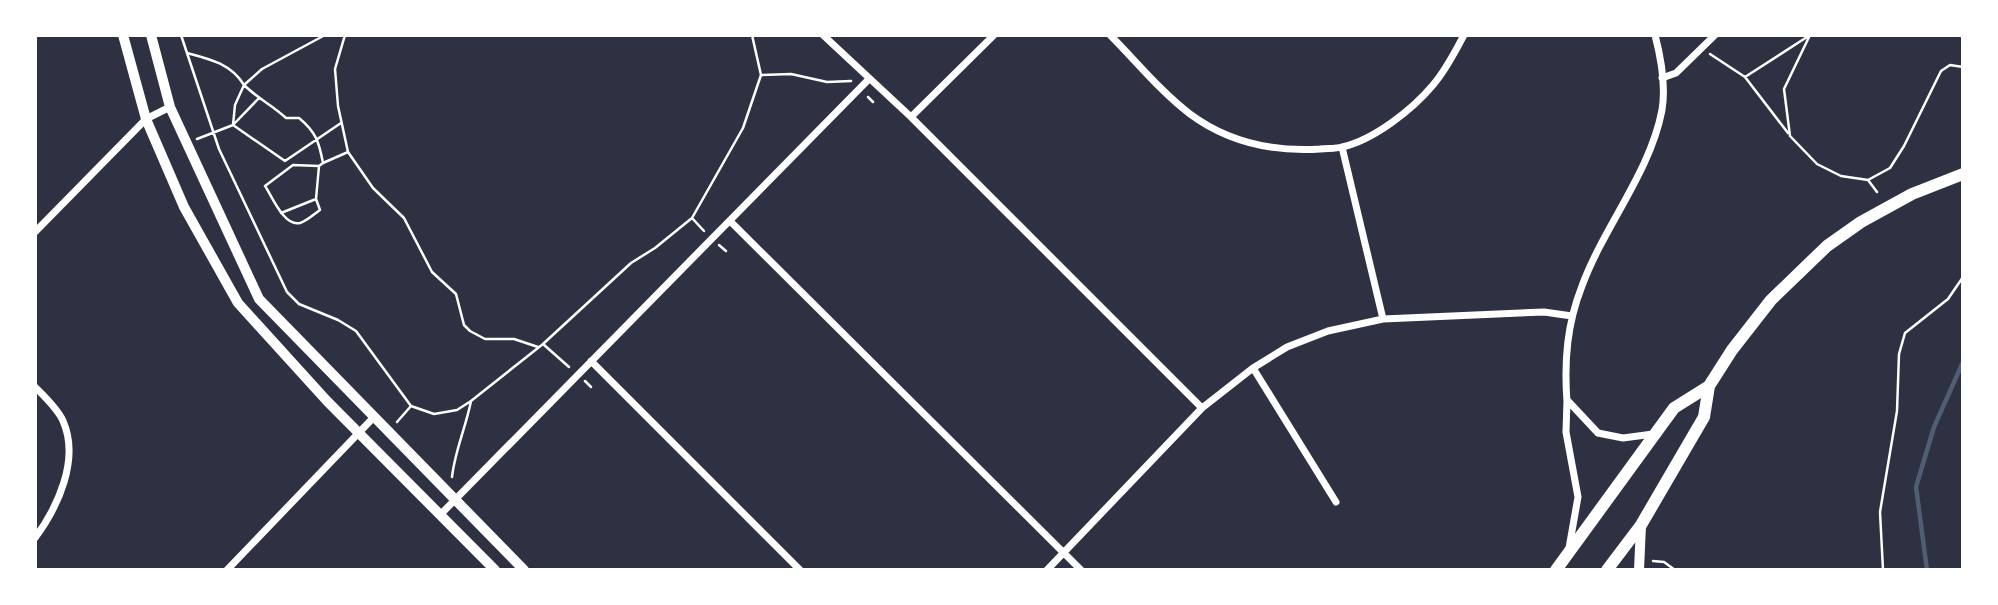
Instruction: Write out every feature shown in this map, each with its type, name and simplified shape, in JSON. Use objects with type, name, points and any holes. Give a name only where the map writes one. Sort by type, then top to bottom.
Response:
[{"type":"highway","points":[[1556,570],[1674,408],[1709,386],[1751,325],[1800,270],[1827,246],[1861,222],[1912,194],[1963,174]]},
{"type":"highway","points":[[1607,570],[1641,524],[1704,417],[1709,386]]},
{"type":"main road","points":[[123,35],[146,119],[184,207],[237,303],[495,570]]},
{"type":"main road","points":[[151,35],[170,107],[259,299],[524,570]]},
{"type":"street","points":[[822,35],[911,117],[1202,408]]},
{"type":"street","points":[[911,117],[994,35]]},
{"type":"street","points":[[1110,35],[1174,101],[1192,115],[1222,133],[1254,145],[1289,151],[1342,147],[1382,128],[1421,98],[1444,71],[1464,35]]},
{"type":"street","points":[[1568,557],[1578,497],[1566,432],[1564,369],[1572,316],[1582,284],[1655,136],[1662,107],[1662,78],[1655,35]]},
{"type":"street","points":[[1662,78],[1676,73],[1715,35]]},
{"type":"street","points":[[440,515],[869,79]]},
{"type":"street","points":[[35,232],[146,119],[170,107]]},
{"type":"street","points":[[1342,147],[1383,319]]},
{"type":"street","points":[[731,222],[1081,570]]},
{"type":"street","points":[[1047,570],[1202,408],[1253,368],[1287,346],[1328,331],[1383,319],[1544,312],[1572,316]]},
{"type":"street","points":[[591,361],[800,570]]},
{"type":"street","points":[[1253,368],[1336,502]]},
{"type":"street","points":[[35,387],[62,418],[68,437],[67,467],[61,491],[53,513],[35,538]]},
{"type":"street","points":[[1567,402],[1598,433],[1623,438],[1657,434]]},
{"type":"street","points":[[227,570],[374,418]]},
{"type":"street","points":[[1639,570],[1641,524]]},
{"type":"path","points":[[181,35],[219,149],[287,292],[299,304],[338,320],[356,331],[411,406],[434,414],[457,410],[471,401],[543,344],[631,263],[655,248],[692,218],[743,128],[761,75],[752,35]]},
{"type":"path","points":[[233,125],[236,105],[244,85],[262,69],[325,35]]},
{"type":"path","points":[[345,35],[335,69],[341,123],[348,152],[373,188],[404,218],[432,272],[456,294],[464,325],[485,338],[514,339],[538,347]]},
{"type":"path","points":[[1745,78],[1810,35],[1784,89],[1790,136]]},
{"type":"path","points":[[1702,48],[1745,78],[1790,136],[1817,164],[1841,176],[1868,180],[1889,168],[1904,146],[1941,71],[1950,65],[1963,67]]},
{"type":"path","points":[[187,53],[219,62],[286,118],[299,118],[318,139],[321,164],[316,199],[320,210],[300,222],[289,221],[265,186],[293,165],[321,164],[348,152]]},
{"type":"path","points":[[761,75],[791,74],[827,82],[853,81],[873,102]]},
{"type":"path","points":[[186,143],[233,125],[259,98]]},
{"type":"path","points":[[285,161],[341,123]]},
{"type":"path","points":[[233,125],[291,167]]},
{"type":"path","points":[[1868,180],[1877,192]]},
{"type":"path","points":[[281,212],[316,199]]},
{"type":"path","points":[[1883,570],[1880,512],[1897,411],[1899,354],[1905,333],[1948,299],[1963,277]]},
{"type":"path","points":[[543,344],[591,387]]},
{"type":"path","points":[[452,479],[454,458],[467,424],[471,401]]},
{"type":"path","points":[[1653,561],[1664,562],[1675,570]]},
{"type":"waterway","points":[[1927,570],[1916,487],[1934,427],[1963,362]]}]
